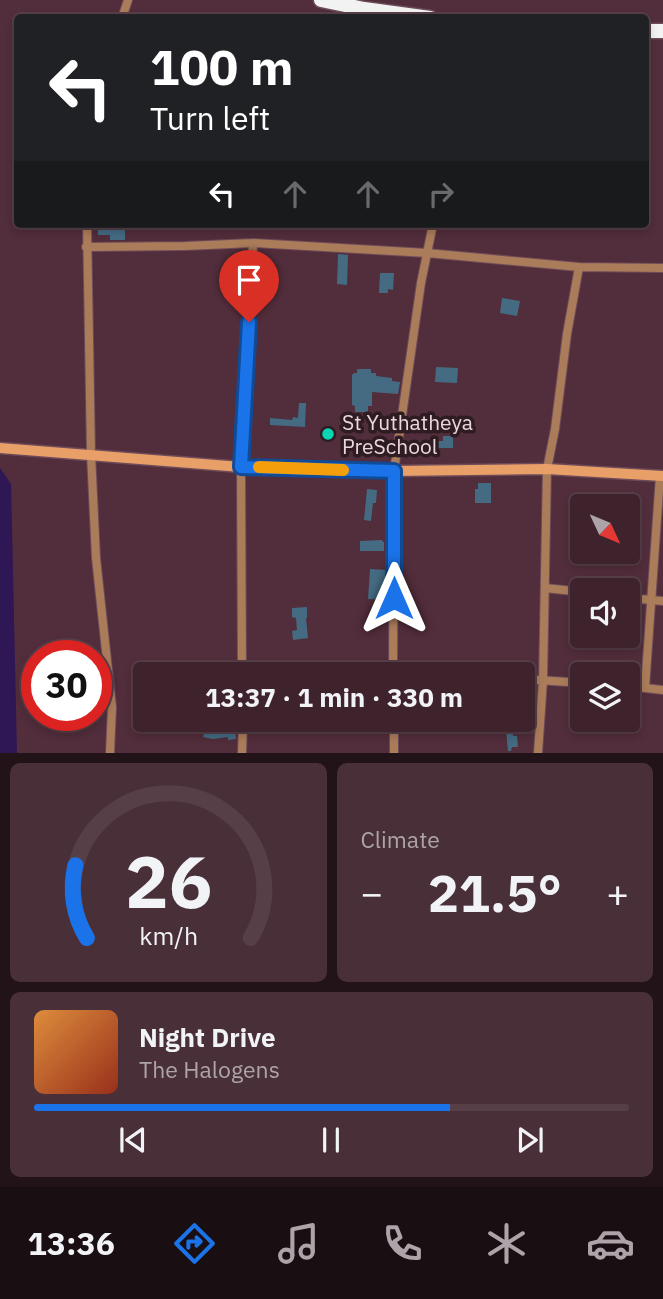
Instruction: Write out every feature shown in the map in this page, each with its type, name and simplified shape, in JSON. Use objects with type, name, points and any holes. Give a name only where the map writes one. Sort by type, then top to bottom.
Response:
[{"type":"highway","points":[[321,0],[400,14]]},
{"type":"street","points":[[87,228],[91,454],[96,558],[112,707],[110,753]]},
{"type":"street","points":[[393,662],[394,471],[421,283],[432,228]]},
{"type":"street","points":[[86,247],[253,243],[427,253],[579,267],[663,268]]},
{"type":"street","points":[[242,662],[241,467],[253,243]]},
{"type":"street","points":[[538,753],[543,680],[547,469],[579,267]]},
{"type":"street","points":[[0,448],[241,467],[394,471],[547,469],[661,476],[645,688]]},
{"type":"street","points":[[545,588],[570,591]]},
{"type":"street","points":[[640,599],[663,601]]},
{"type":"street","points":[[535,680],[570,682]]},
{"type":"street","points":[[640,688],[663,690]]},
{"type":"street","points":[[243,732],[243,753]]},
{"type":"street","points":[[394,732],[394,753]]},
{"type":"shaded area","points":[[0,468],[11,484],[17,753],[0,753]]},
{"type":"building","points":[[98,228],[125,229],[125,240],[110,240],[110,235],[98,235]]},
{"type":"building","points":[[338,254],[348,255],[347,285],[337,284]]},
{"type":"building","points":[[380,273],[394,273],[393,290],[388,289],[388,293],[379,293]]},
{"type":"building","points":[[502,298],[520,301],[517,316],[500,313]]},
{"type":"building","points":[[436,367],[458,368],[457,383],[435,382]]},
{"type":"building","points":[[357,369],[371,369],[371,373],[376,373],[376,376],[400,382],[398,394],[372,392],[372,406],[368,406],[368,412],[355,412],[355,406],[352,405],[352,375],[357,373]]},
{"type":"building","points":[[299,403],[306,403],[305,427],[270,425],[270,418],[298,418]]},
{"type":"building","points":[[443,436],[453,436],[453,448],[438,448],[438,456],[413,454],[414,441],[443,441]]},
{"type":"building","points":[[478,483],[491,483],[491,503],[475,503]]},
{"type":"building","points":[[367,489],[377,490],[371,521],[364,520]]},
{"type":"building","points":[[382,540],[384,551],[360,551],[360,541]]},
{"type":"building","points":[[370,569],[387,570],[387,600],[368,599]]},
{"type":"building","points":[[307,607],[308,638],[293,640],[292,631],[297,630],[292,608]]},
{"type":"building","points":[[204,732],[235,732],[236,739],[228,740],[228,737],[203,737]]},
{"type":"building","points":[[506,732],[513,732],[513,736],[517,736],[518,747],[512,747],[511,751],[508,751]]},
{"type":"slow traffic","points":[[259,467],[343,470]]},
{"type":"place","name":"St Yuthatheya PreSchool","points":[[328,434]]},
{"type":"route","points":[[249,322],[241,467],[394,471],[394,598]]}]
